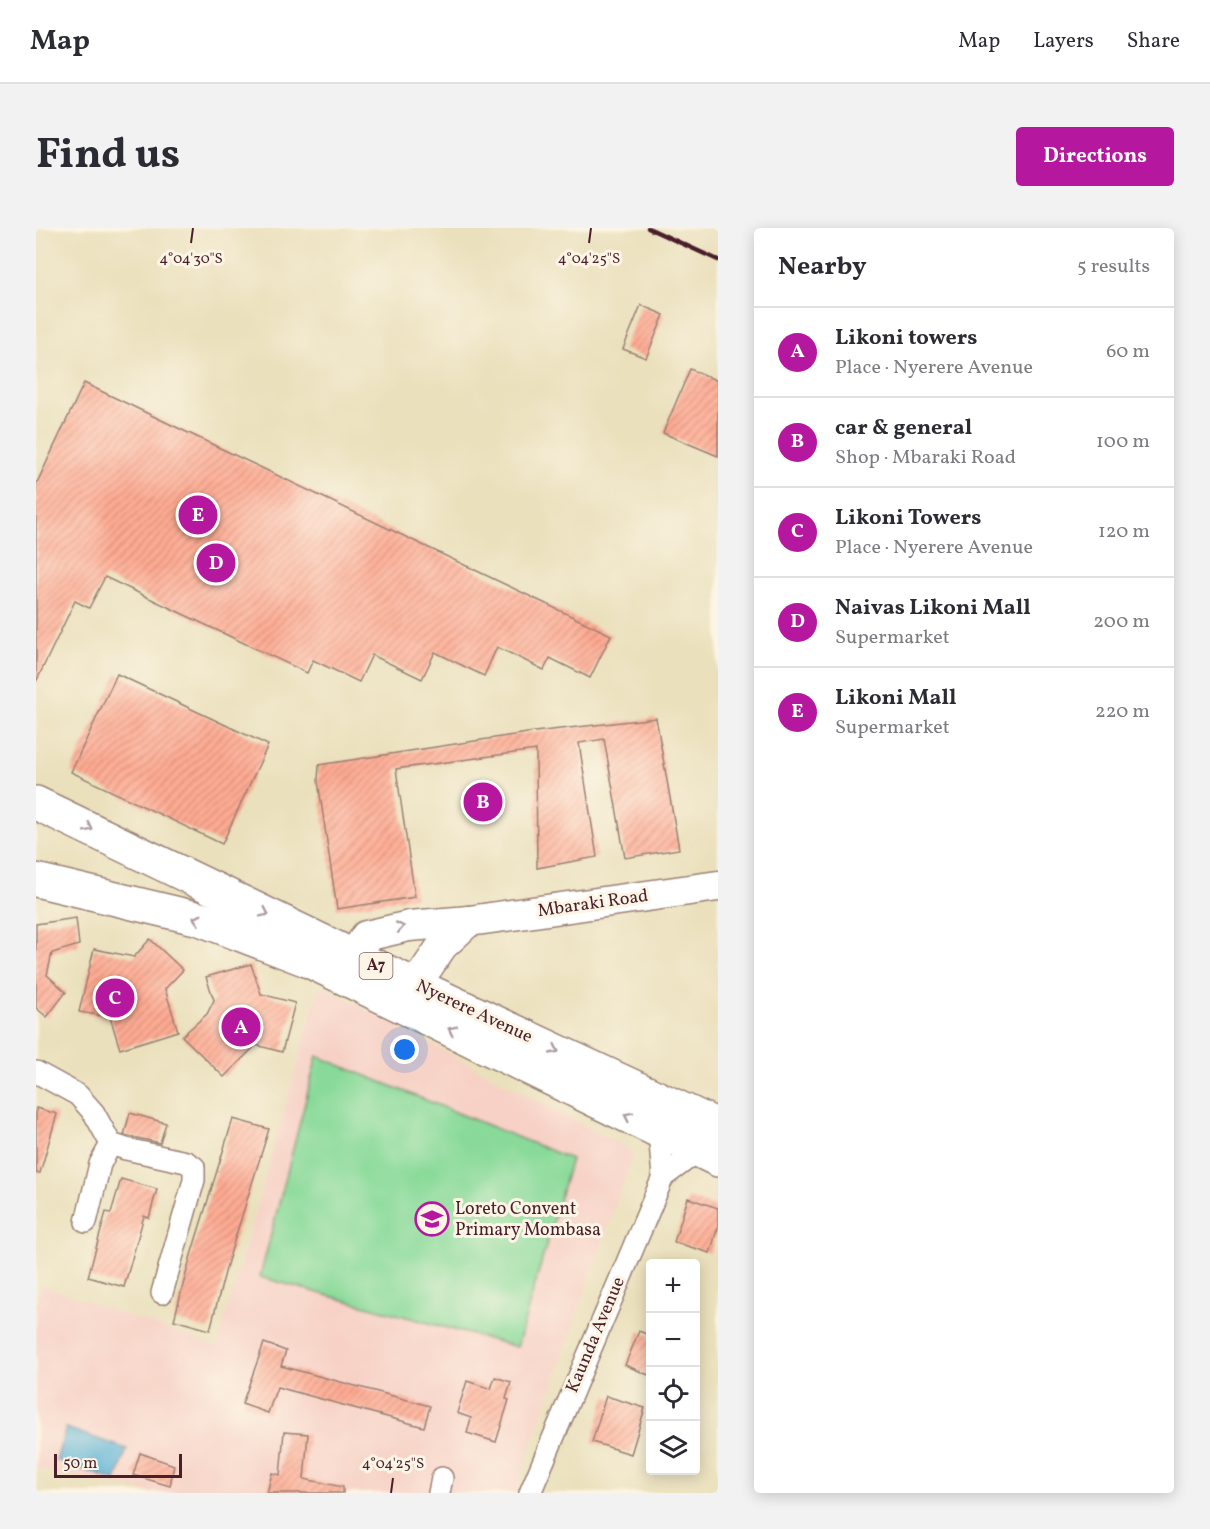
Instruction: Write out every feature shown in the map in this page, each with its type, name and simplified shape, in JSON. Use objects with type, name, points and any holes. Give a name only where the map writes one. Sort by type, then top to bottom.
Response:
[{"type":"highway","name":"Nyerere Avenue","points":[[36,803],[347,966],[712,1140]]},
{"type":"highway","name":"Nyerere Avenue","points":[[36,880],[200,919],[268,944],[347,966]]},
{"type":"main road","name":"Mbaraki Road","points":[[347,966],[366,936],[409,926],[469,921],[718,886]]},
{"type":"main road","points":[[409,995],[442,946],[469,921]]},
{"type":"street","points":[[36,1072],[78,1095],[94,1113],[111,1144],[186,1162],[194,1167],[194,1180],[162,1293]]},
{"type":"street","name":"Kaunda Avenue","points":[[530,1493],[663,1177],[666,1118]]},
{"type":"street","name":"Kaunda Avenue","points":[[663,1177],[712,1140]]},
{"type":"street","points":[[86,1222],[100,1164],[111,1144]]},
{"type":"shaded area","name":"Loreto Convent Primary Mombasa","points":[[320,985],[634,1152],[515,1493],[154,1493],[36,1469],[36,1308],[42,1285],[217,1347]]},
{"type":"green space","points":[[317,1056],[571,1159],[517,1347],[260,1277]]},
{"type":"water","points":[[66,1428],[127,1449],[116,1481],[56,1460]]},
{"type":"building","points":[[641,305],[664,315],[646,358],[623,349]]},
{"type":"building","points":[[690,369],[718,381],[718,456],[663,433]]},
{"type":"building","points":[[84,383],[611,635],[590,678],[550,658],[544,670],[497,647],[484,676],[435,652],[422,679],[372,655],[359,682],[313,660],[307,673],[105,577],[89,608],[75,601],[36,682],[36,485]]},
{"type":"building","points":[[117,674],[268,745],[222,844],[71,772]]},
{"type":"building","points":[[656,718],[679,849],[625,858],[604,739],[579,743],[597,857],[537,868],[536,750],[396,769],[415,897],[337,909],[318,781],[319,765],[534,732]]},
{"type":"building","points":[[76,918],[79,945],[52,953],[47,975],[66,992],[47,1017],[36,1008],[36,924]]},
{"type":"building","points":[[150,939],[183,970],[165,989],[178,1031],[120,1049],[110,1017],[79,1012],[94,949],[134,957]]},
{"type":"building","points":[[251,964],[261,994],[295,1003],[282,1052],[256,1045],[224,1077],[182,1036],[207,1014],[214,1000],[206,977]]},
{"type":"building","points":[[36,1108],[57,1114],[40,1173],[36,1173]]},
{"type":"building","points":[[130,1113],[166,1123],[160,1143],[124,1135]]},
{"type":"building","points":[[233,1119],[269,1129],[228,1261],[210,1330],[174,1320],[191,1255]]},
{"type":"building","points":[[121,1179],[157,1189],[149,1218],[144,1216],[124,1287],[88,1277],[106,1212],[111,1213]]},
{"type":"building","points":[[688,1198],[718,1208],[718,1227],[710,1253],[674,1242]]},
{"type":"building","points":[[639,1331],[646,1334],[646,1374],[625,1365]]},
{"type":"building","points":[[264,1343],[286,1351],[281,1366],[430,1406],[424,1427],[277,1387],[268,1413],[242,1404]]},
{"type":"building","points":[[495,1377],[511,1382],[506,1399],[509,1400],[496,1442],[467,1433],[471,1418],[457,1413],[467,1381],[491,1389]]},
{"type":"building","points":[[606,1396],[645,1408],[631,1454],[592,1442]]},
{"type":"building","points":[[284,1432],[308,1434],[304,1479],[343,1487],[343,1493],[267,1493],[272,1473],[280,1475]]},
{"type":"building","points":[[140,1453],[174,1465],[170,1486],[133,1475]]},
{"type":"railway","points":[[648,228],[718,260]]},
{"type":"place","name":"Likoni Mall","points":[[198,515]]},
{"type":"place","name":"Naivas Likoni Mall","points":[[216,563]]},
{"type":"place","name":"car & general","points":[[483,802]]},
{"type":"place","name":"Likoni Towers","points":[[115,998]]},
{"type":"place","name":"Likoni towers","points":[[241,1027]]},
{"type":"place","name":"Loreto Convent Primary Mombasa","points":[[432,1219]]}]
